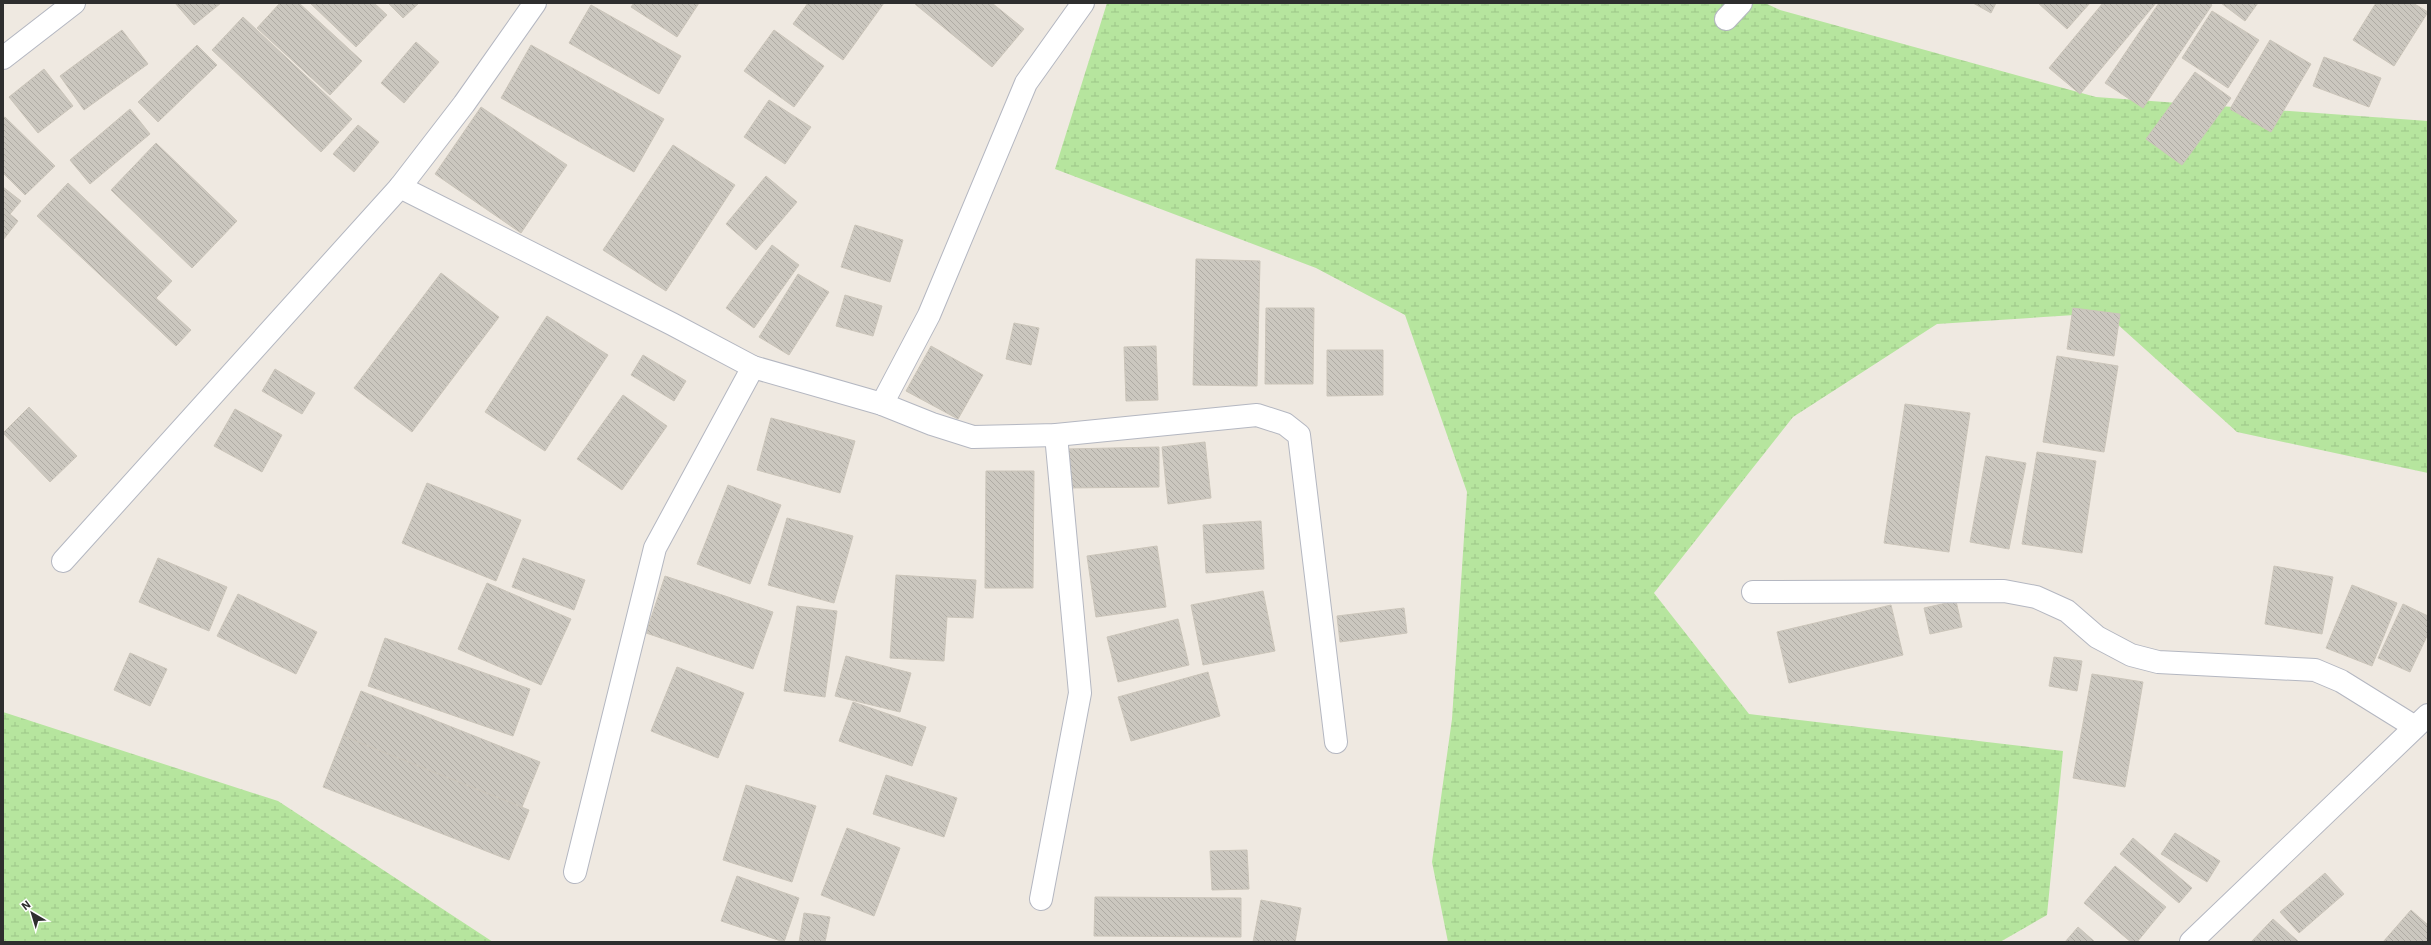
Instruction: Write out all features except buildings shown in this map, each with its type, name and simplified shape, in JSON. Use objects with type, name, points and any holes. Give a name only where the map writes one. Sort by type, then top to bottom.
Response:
[{"type":"street","points":[[3,58],[74,3]]},
{"type":"street","points":[[63,561],[400,186],[464,104],[535,3]]},
{"type":"street","points":[[882,404],[929,315],[1026,83],[1083,3]]},
{"type":"street","points":[[1726,19],[1741,3]]},
{"type":"street","points":[[400,186],[672,324],[753,367],[882,404],[932,424],[973,437],[1056,435],[1257,415],[1285,424],[1299,435],[1336,742]]},
{"type":"street","points":[[575,872],[655,548],[753,367]]},
{"type":"street","points":[[1041,899],[1080,693],[1056,435]]},
{"type":"street","points":[[1753,592],[2004,591],[2017,593],[2036,597],[2067,611],[2097,637],[2131,655],[2158,662],[2315,670],[2341,681],[2422,721],[2191,942]]},
{"type":"green space","points":[[1107,3],[1765,3],[1780,10],[2096,97],[2428,121],[2428,473],[2237,432],[2105,313],[1937,324],[1793,417],[1654,593],[1749,714],[2063,751],[2047,915],[2000,942],[1448,942],[1432,862],[1452,719],[1467,492],[1405,315],[1316,268],[1055,169]]},
{"type":"green space","points":[[3,712],[278,801],[493,942],[3,942]]}]
